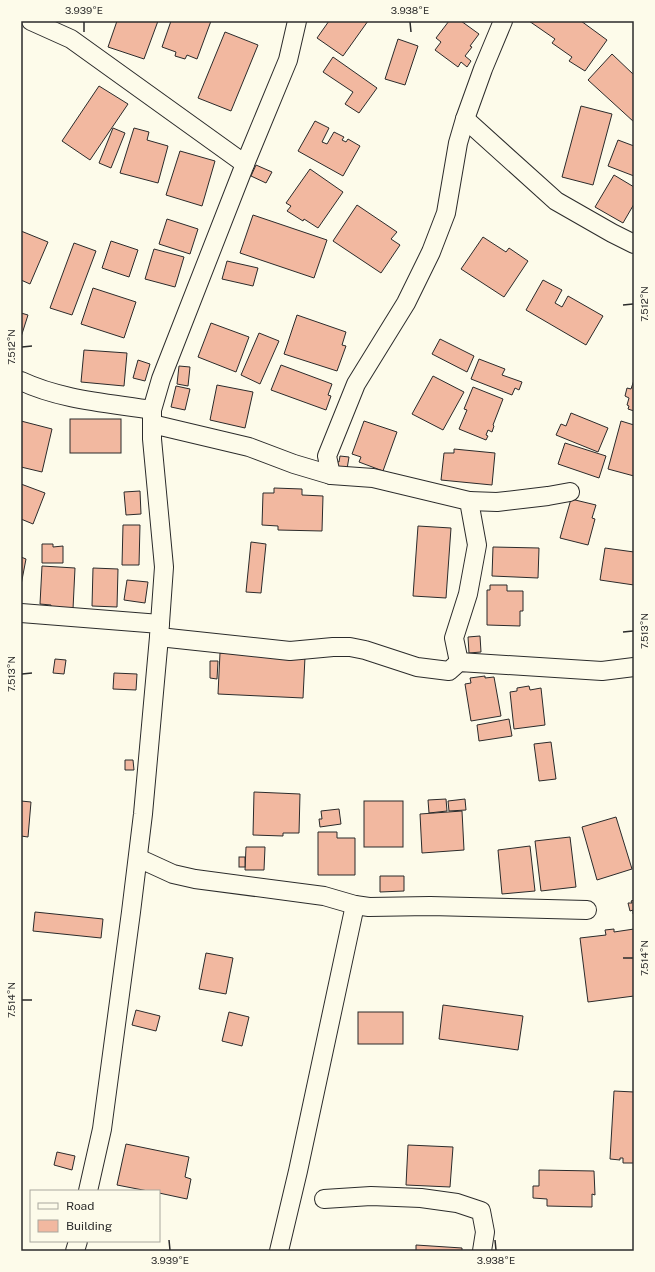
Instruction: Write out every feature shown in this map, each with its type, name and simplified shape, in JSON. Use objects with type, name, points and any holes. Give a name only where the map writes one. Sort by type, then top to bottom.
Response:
[{"type":"street","points":[[31,21],[71,39],[245,164]]},
{"type":"street","points":[[88,1190],[102,1129],[138,858],[160,631],[164,567],[152,439],[152,417],[161,379],[245,164],[288,60],[298,21]]},
{"type":"street","points":[[331,475],[327,456],[356,384],[406,303],[430,252],[446,213],[458,143],[465,119],[483,70],[504,21]]},
{"type":"street","points":[[465,119],[556,201],[634,244]]},
{"type":"street","points":[[21,381],[33,387],[60,395],[152,417],[249,447],[294,464],[331,475],[373,478],[468,502],[497,502],[570,492]]},
{"type":"street","points":[[459,662],[454,638],[468,594],[477,545],[468,502]]},
{"type":"street","points":[[21,613],[160,631],[290,651],[350,647],[365,650],[416,667],[449,672],[459,662],[602,671],[634,667]]},
{"type":"street","points":[[138,858],[173,874],[195,879],[324,896],[369,907],[430,906],[588,910]]},
{"type":"street","points":[[279,1251],[300,1163],[354,904]]},
{"type":"street","points":[[324,1200],[371,1196],[421,1198],[457,1203],[481,1211],[485,1232],[482,1251]]},
{"type":"building","points":[[117,21],[158,21],[144,59],[108,47]]},
{"type":"building","points":[[171,21],[211,21],[197,59],[187,55],[185,59],[175,56],[176,52],[162,47]]},
{"type":"building","points":[[329,21],[368,21],[343,56],[317,38]]},
{"type":"building","points":[[449,21],[461,21],[479,34],[465,56],[471,61],[467,67],[461,62],[458,67],[435,50],[441,42],[436,38]]},
{"type":"building","points":[[529,21],[581,21],[607,40],[585,71],[569,61],[572,57],[552,43],[555,39]]},
{"type":"building","points":[[225,32],[258,45],[231,111],[198,98]]},
{"type":"building","points":[[398,39],[418,46],[405,85],[385,79]]},
{"type":"building","points":[[612,54],[634,75],[634,122],[588,80]]},
{"type":"building","points":[[333,57],[377,88],[359,113],[345,104],[353,92],[323,72]]},
{"type":"building","points":[[99,86],[128,104],[90,160],[62,141]]},
{"type":"building","points":[[581,106],[612,114],[593,185],[562,177]]},
{"type":"building","points":[[315,121],[329,128],[322,142],[327,144],[334,132],[344,137],[342,140],[346,142],[348,139],[360,146],[343,176],[298,151]]},
{"type":"building","points":[[113,128],[125,133],[111,168],[99,163]]},
{"type":"building","points":[[134,128],[149,132],[147,140],[168,146],[158,183],[120,173]]},
{"type":"building","points":[[618,140],[634,146],[634,176],[608,166]]},
{"type":"building","points":[[180,151],[215,161],[202,206],[166,195]]},
{"type":"building","points":[[256,165],[272,172],[266,183],[251,176]]},
{"type":"building","points":[[310,169],[343,192],[318,228],[287,211],[291,206],[286,203]]},
{"type":"building","points":[[614,175],[634,187],[634,204],[623,223],[595,207]]},
{"type":"building","points":[[357,205],[397,232],[391,239],[400,245],[381,273],[333,241]]},
{"type":"building","points":[[253,215],[327,240],[314,278],[240,253]]},
{"type":"building","points":[[167,219],[198,229],[190,254],[159,244]]},
{"type":"building","points":[[21,231],[48,242],[30,284],[21,280]]},
{"type":"building","points":[[483,237],[506,252],[509,248],[528,261],[504,297],[461,269]]},
{"type":"building","points":[[111,241],[138,250],[129,277],[102,268]]},
{"type":"building","points":[[74,243],[96,251],[72,315],[50,308]]},
{"type":"building","points":[[154,249],[184,257],[175,287],[145,279]]},
{"type":"building","points":[[227,261],[258,268],[253,286],[222,279]]},
{"type":"building","points":[[543,280],[562,290],[555,303],[562,307],[568,296],[603,316],[586,345],[526,310]]},
{"type":"building","points":[[93,288],[136,302],[124,338],[81,324]]},
{"type":"building","points":[[21,313],[28,315],[21,337]]},
{"type":"building","points":[[297,315],[346,332],[342,345],[346,346],[337,371],[284,354]]},
{"type":"building","points":[[211,323],[249,337],[236,372],[198,357]]},
{"type":"building","points":[[259,333],[279,341],[260,384],[241,375]]},
{"type":"building","points":[[440,339],[474,356],[467,372],[432,354]]},
{"type":"building","points":[[84,350],[127,353],[124,386],[81,382]]},
{"type":"building","points":[[479,359],[505,369],[502,375],[522,382],[519,390],[515,388],[512,395],[471,379]]},
{"type":"building","points":[[138,360],[150,364],[145,381],[133,378]]},
{"type":"building","points":[[281,365],[332,384],[328,395],[331,396],[326,410],[271,390]]},
{"type":"building","points":[[179,366],[190,367],[188,386],[177,384]]},
{"type":"building","points":[[433,376],[464,392],[443,430],[412,414]]},
{"type":"building","points":[[634,380],[634,411],[628,409],[629,406],[627,405],[629,398],[625,396],[627,388],[631,389]]},
{"type":"building","points":[[217,385],[253,392],[245,428],[210,420]]},
{"type":"building","points":[[176,386],[190,389],[185,410],[171,407]]},
{"type":"building","points":[[473,387],[503,399],[493,425],[492,432],[488,430],[486,440],[459,429],[467,410],[464,409]]},
{"type":"building","points":[[571,413],[608,428],[598,452],[556,435],[561,424],[566,426]]},
{"type":"building","points":[[70,419],[121,419],[121,453],[70,453]]},
{"type":"building","points":[[21,421],[52,429],[42,472],[21,467]]},
{"type":"building","points":[[364,421],[397,432],[383,471],[359,462],[361,457],[352,454]]},
{"type":"building","points":[[621,421],[634,425],[634,476],[608,469]]},
{"type":"building","points":[[565,443],[606,456],[599,478],[558,464]]},
{"type":"building","points":[[454,449],[495,453],[492,485],[441,480],[444,453],[454,453]]},
{"type":"building","points":[[340,456],[349,457],[347,469],[335,467],[336,461],[339,462]]},
{"type":"building","points":[[21,484],[45,493],[33,524],[21,519]]},
{"type":"building","points":[[274,488],[302,489],[302,495],[323,496],[322,531],[278,530],[278,526],[262,525],[263,493],[274,493]]},
{"type":"building","points":[[140,491],[141,514],[126,515],[124,492]]},
{"type":"building","points":[[571,499],[596,505],[592,518],[595,519],[588,545],[560,538]]},
{"type":"building","points":[[123,525],[140,525],[139,565],[122,565]]},
{"type":"building","points":[[418,526],[451,528],[446,598],[413,596]]},
{"type":"building","points":[[251,542],[266,544],[261,593],[246,592]]},
{"type":"building","points":[[42,544],[53,544],[53,547],[63,546],[63,563],[42,563]]},
{"type":"building","points":[[493,547],[539,548],[538,578],[492,576]]},
{"type":"building","points":[[605,548],[634,552],[634,585],[600,580]]},
{"type":"building","points":[[21,557],[26,559],[21,585]]},
{"type":"building","points":[[42,566],[75,568],[73,609],[51,607],[51,605],[40,604]]},
{"type":"building","points":[[93,568],[118,569],[117,607],[92,606]]},
{"type":"building","points":[[127,580],[148,582],[145,603],[124,600]]},
{"type":"building","points":[[490,585],[507,585],[507,591],[523,591],[523,611],[520,611],[520,626],[487,625],[487,590],[490,590]]},
{"type":"building","points":[[480,636],[481,652],[469,653],[468,637]]},
{"type":"building","points":[[220,653],[305,657],[303,698],[218,694]]},
{"type":"building","points":[[55,659],[66,660],[64,674],[53,673]]},
{"type":"building","points":[[210,661],[218,661],[217,679],[210,678]]},
{"type":"building","points":[[114,673],[137,674],[136,690],[113,689]]},
{"type":"building","points":[[485,676],[485,678],[494,677],[501,716],[471,721],[465,684],[471,683],[470,678]]},
{"type":"building","points":[[529,686],[530,690],[541,688],[545,725],[514,729],[510,692],[517,691],[517,688]]},
{"type":"building","points":[[509,719],[512,736],[479,741],[477,725]]},
{"type":"building","points":[[551,742],[556,779],[539,781],[534,744]]},
{"type":"building","points":[[125,760],[133,760],[134,770],[125,770]]},
{"type":"building","points":[[254,792],[300,794],[299,833],[283,833],[283,836],[253,835]]},
{"type":"building","points":[[446,799],[447,811],[429,813],[428,800]]},
{"type":"building","points":[[465,799],[466,810],[449,811],[448,801]]},
{"type":"building","points":[[21,801],[31,802],[28,837],[21,836]]},
{"type":"building","points":[[364,801],[403,801],[403,847],[364,847]]},
{"type":"building","points":[[339,809],[341,824],[320,827],[319,819],[322,819],[321,811]]},
{"type":"building","points":[[462,811],[464,850],[422,853],[420,814]]},
{"type":"building","points":[[616,817],[632,869],[597,880],[582,827]]},
{"type":"building","points":[[318,832],[337,832],[337,838],[355,838],[355,875],[318,875]]},
{"type":"building","points":[[570,837],[576,887],[541,891],[535,841]]},
{"type":"building","points":[[530,846],[535,891],[502,894],[498,850]]},
{"type":"building","points":[[246,847],[265,847],[264,870],[245,870]]},
{"type":"building","points":[[239,857],[245,857],[245,867],[239,867]]},
{"type":"building","points":[[380,876],[404,876],[404,891],[380,892]]},
{"type":"building","points":[[634,900],[633,914],[633,910],[630,911],[628,903],[632,903],[631,901]]},
{"type":"building","points":[[35,912],[103,919],[101,938],[33,931]]},
{"type":"building","points":[[614,929],[614,932],[634,929],[634,996],[588,1002],[580,938],[606,935],[605,930]]},
{"type":"building","points":[[206,953],[233,958],[226,994],[199,989]]},
{"type":"building","points":[[443,1005],[523,1016],[518,1050],[439,1039]]},
{"type":"building","points":[[136,1010],[160,1016],[156,1031],[132,1025]]},
{"type":"building","points":[[229,1012],[249,1017],[242,1046],[222,1041]]},
{"type":"building","points":[[358,1012],[403,1012],[403,1044],[358,1044]]},
{"type":"building","points":[[614,1091],[634,1092],[634,1163],[623,1163],[623,1158],[620,1158],[620,1160],[610,1159]]},
{"type":"building","points":[[126,1144],[189,1157],[185,1177],[191,1179],[187,1199],[160,1193],[160,1190],[143,1190],[117,1185]]},
{"type":"building","points":[[408,1145],[453,1147],[450,1187],[406,1185]]},
{"type":"building","points":[[57,1152],[75,1156],[72,1170],[54,1165]]},
{"type":"building","points":[[539,1170],[594,1171],[595,1195],[592,1194],[592,1207],[547,1206],[547,1199],[533,1198],[533,1186],[539,1186]]},
{"type":"building","points":[[416,1245],[462,1248],[462,1251],[416,1251]]}]
